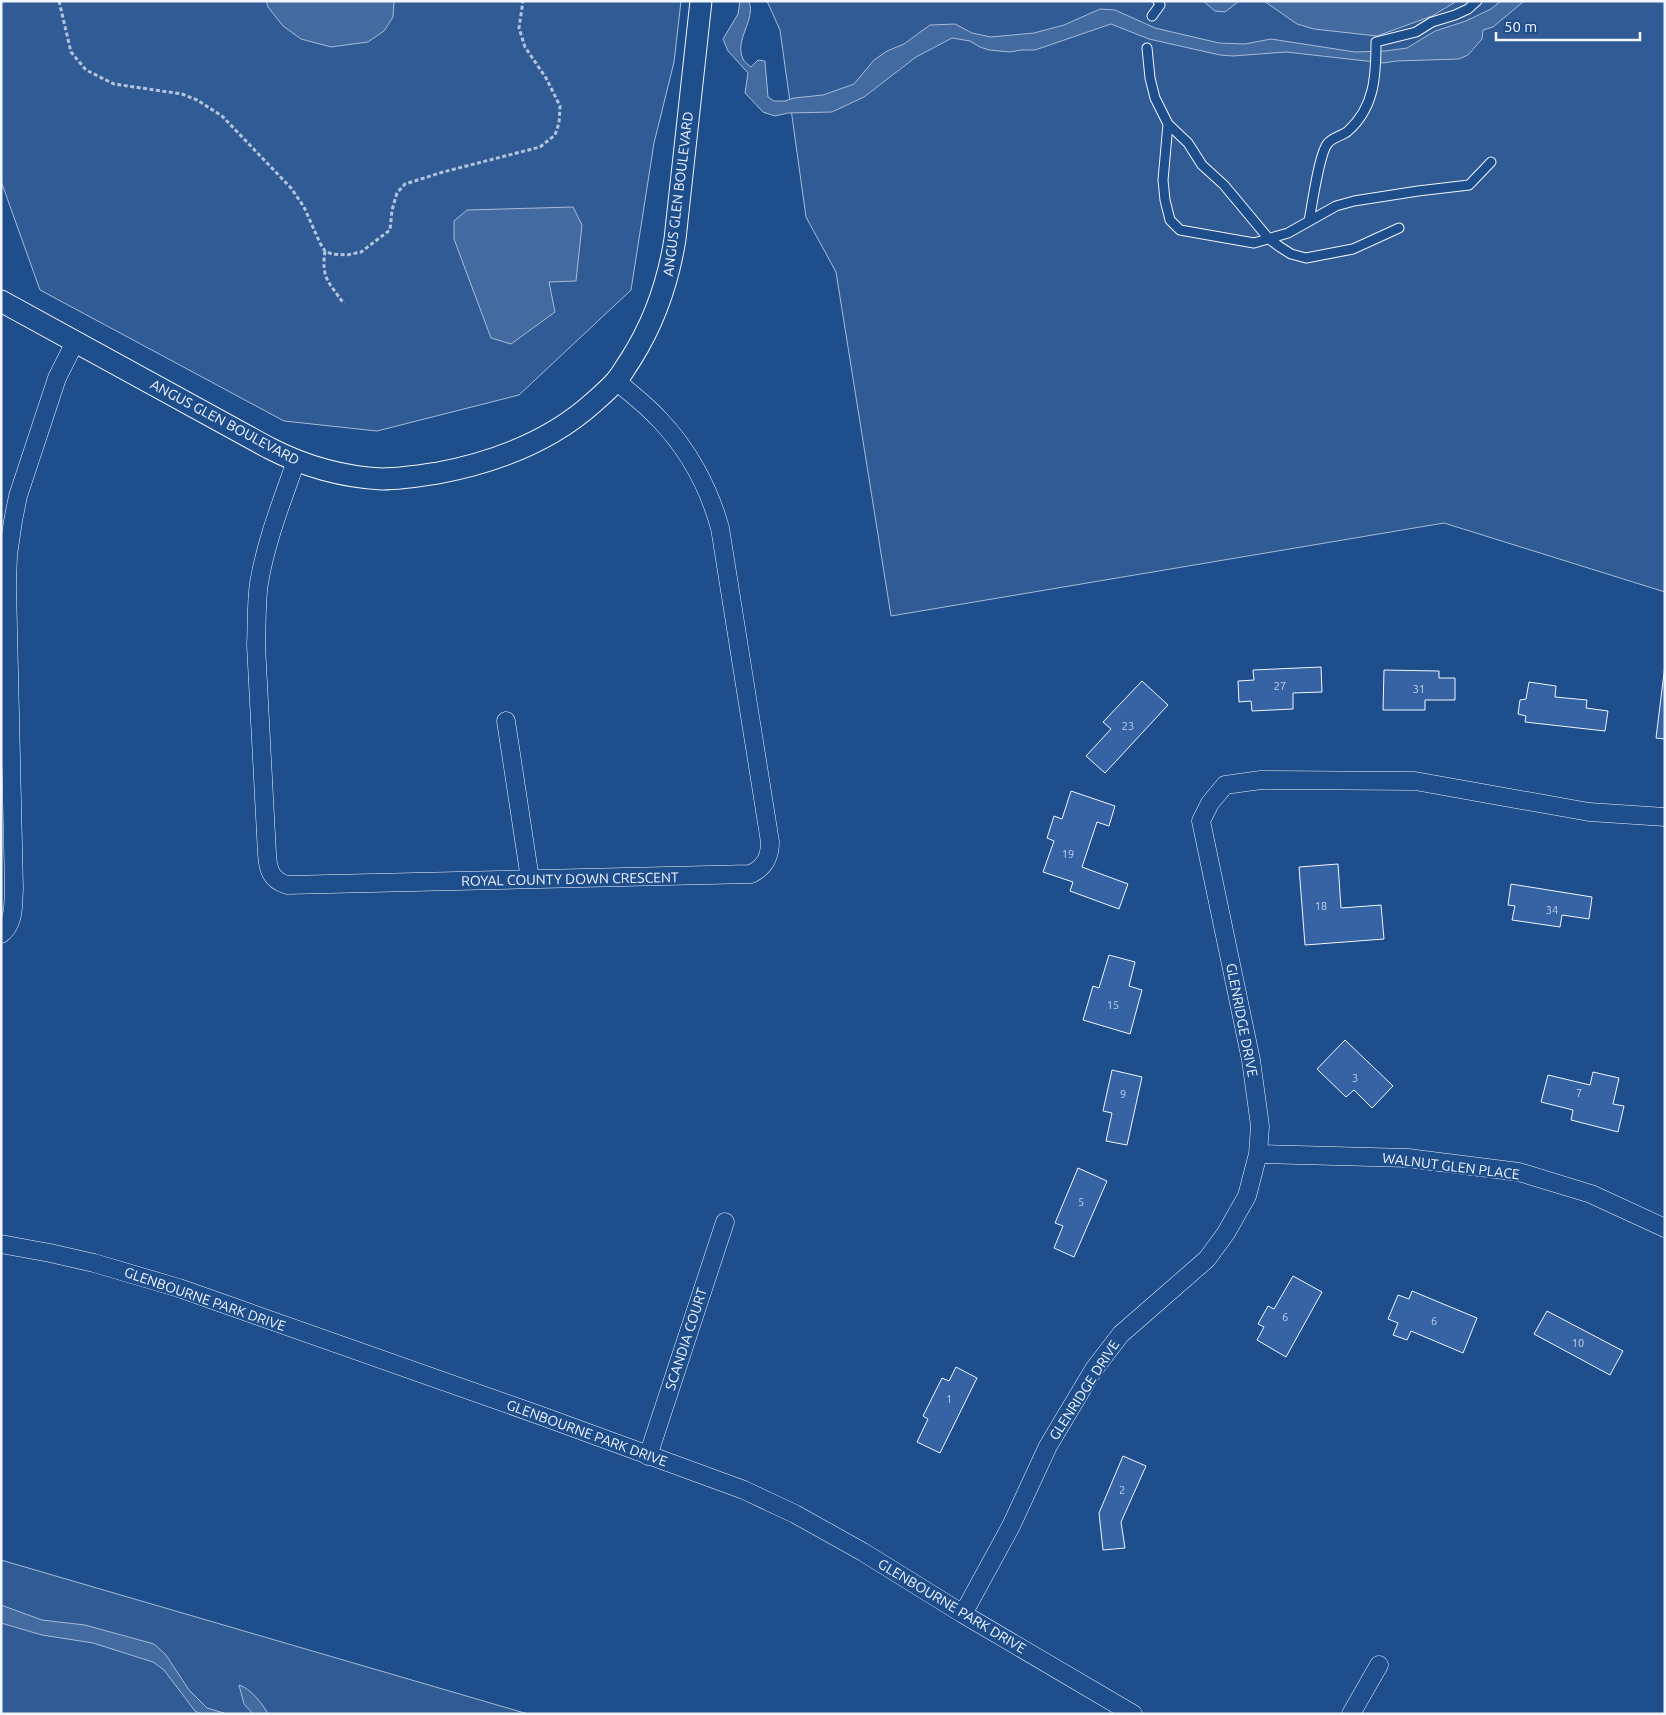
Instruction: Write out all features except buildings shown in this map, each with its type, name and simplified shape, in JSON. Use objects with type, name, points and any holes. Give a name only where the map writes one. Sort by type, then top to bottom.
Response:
[{"type":"street","name":"ANGUS GLEN BOULEVARD","points":[[1,301],[273,450],[296,461],[333,472],[382,478],[421,476],[482,463],[527,446],[557,430],[586,409],[616,380],[653,321],[669,275],[675,239],[701,1]]},
{"type":"street","points":[[1,934],[6,930],[11,921],[14,888],[6,800],[5,658],[8,555],[12,521],[18,496],[55,385],[75,342]]},
{"type":"street","name":"ROYAL COUNTY DOWN CRESCENT","points":[[296,461],[268,542],[259,585],[257,614],[256,645],[267,854],[271,876],[280,884],[287,885],[741,876],[751,874],[759,870],[766,863],[770,852],[770,842],[726,556],[720,528],[712,501],[674,436],[659,419],[616,380]]},
{"type":"street","points":[[506,721],[530,880]]},
{"type":"street","name":"GLENRIDGE DRIVE","points":[[963,1614],[1010,1526],[1048,1446],[1084,1385],[1121,1334],[1207,1259],[1226,1233],[1247,1196],[1258,1154],[1260,1126],[1251,1060],[1201,821],[1210,803],[1225,785],[1261,780],[1339,779],[1414,781],[1589,812],[1665,817]]},
{"type":"street","name":"WALNUT GLEN PLACE","points":[[1258,1154],[1408,1158],[1519,1172],[1591,1194],[1665,1228]]},
{"type":"street","name":"SCANDIA COURT","points":[[648,1456],[725,1222]]},
{"type":"street","name":"GLENBOURNE PARK DRIVE","points":[[1,1244],[94,1262],[179,1288],[539,1415],[744,1490],[795,1514],[863,1552],[963,1614],[1133,1714]]},
{"type":"street","points":[[1351,1714],[1379,1665]]},
{"type":"lane","points":[[1152,16],[1160,5],[1158,1]]},
{"type":"lane","points":[[1309,221],[1320,165],[1328,143],[1348,131],[1370,101],[1376,69],[1376,42],[1416,32],[1432,22],[1468,9],[1477,1]]},
{"type":"lane","points":[[1148,48],[1150,78],[1155,98],[1168,124],[1188,143],[1202,165],[1224,185],[1270,239],[1291,254],[1306,258],[1353,248],[1399,228]]},
{"type":"lane","points":[[1168,124],[1163,180],[1170,220],[1180,230],[1254,243],[1288,233],[1336,206],[1354,201],[1469,185],[1491,162]]},
{"type":"path","points":[[59,1],[71,52],[86,70],[114,84],[182,94],[197,100],[222,116],[291,188],[304,206],[320,244],[325,251],[332,254],[347,255],[361,252],[390,230],[392,210],[397,194],[405,184],[443,172],[540,147],[555,135],[559,122],[560,106],[546,78],[525,47],[519,28],[523,1]]},
{"type":"path","points":[[325,251],[324,275],[344,304]]},
{"type":"shaded area","points":[[1,1],[681,1],[674,62],[654,143],[631,290],[519,395],[377,431],[284,421],[40,290],[1,181]]},
{"type":"shaded area","points":[[266,1],[394,1],[393,17],[384,31],[368,42],[331,47],[301,39],[283,26],[268,7]]},
{"type":"shaded area","points":[[740,1],[749,1],[750,8],[750,16],[741,44],[743,59],[751,67],[758,60],[765,61],[768,97],[774,101],[785,101],[794,98],[823,95],[854,84],[874,60],[887,51],[904,44],[930,25],[955,24],[972,33],[991,37],[1034,33],[1064,25],[1100,9],[1115,10],[1155,28],[1219,43],[1245,44],[1271,39],[1355,52],[1385,51],[1407,48],[1435,31],[1466,21],[1491,9],[1501,1],[1524,1],[1493,27],[1483,30],[1482,39],[1468,55],[1459,59],[1384,63],[1286,52],[1233,56],[1220,55],[1149,39],[1111,24],[1035,50],[1010,52],[989,50],[970,41],[952,38],[916,57],[864,97],[832,112],[788,113],[775,116],[763,112],[745,93],[748,73],[728,51],[723,39],[738,14]]},
{"type":"shaded area","points":[[767,1],[1665,1],[1665,592],[1444,523],[891,616],[836,272],[806,217],[780,30]]},
{"type":"shaded area","points":[[1203,1],[1239,1],[1225,12],[1215,11]]},
{"type":"shaded area","points":[[1264,1],[1457,1],[1432,16],[1377,36],[1314,29],[1297,24]]},
{"type":"shaded area","points":[[573,207],[582,225],[576,281],[549,282],[555,312],[511,344],[491,338],[454,239],[454,221],[467,210]]},
{"type":"shaded area","points":[[1,1560],[528,1714],[1,1714]]},
{"type":"shaded area","points":[[1,1605],[42,1620],[85,1625],[154,1644],[166,1655],[189,1690],[207,1708],[227,1714],[201,1714],[195,1711],[164,1670],[153,1662],[93,1643],[42,1635],[1,1623]]},
{"type":"shaded area","points":[[239,1685],[256,1697],[268,1714],[253,1714],[244,1704]]}]
